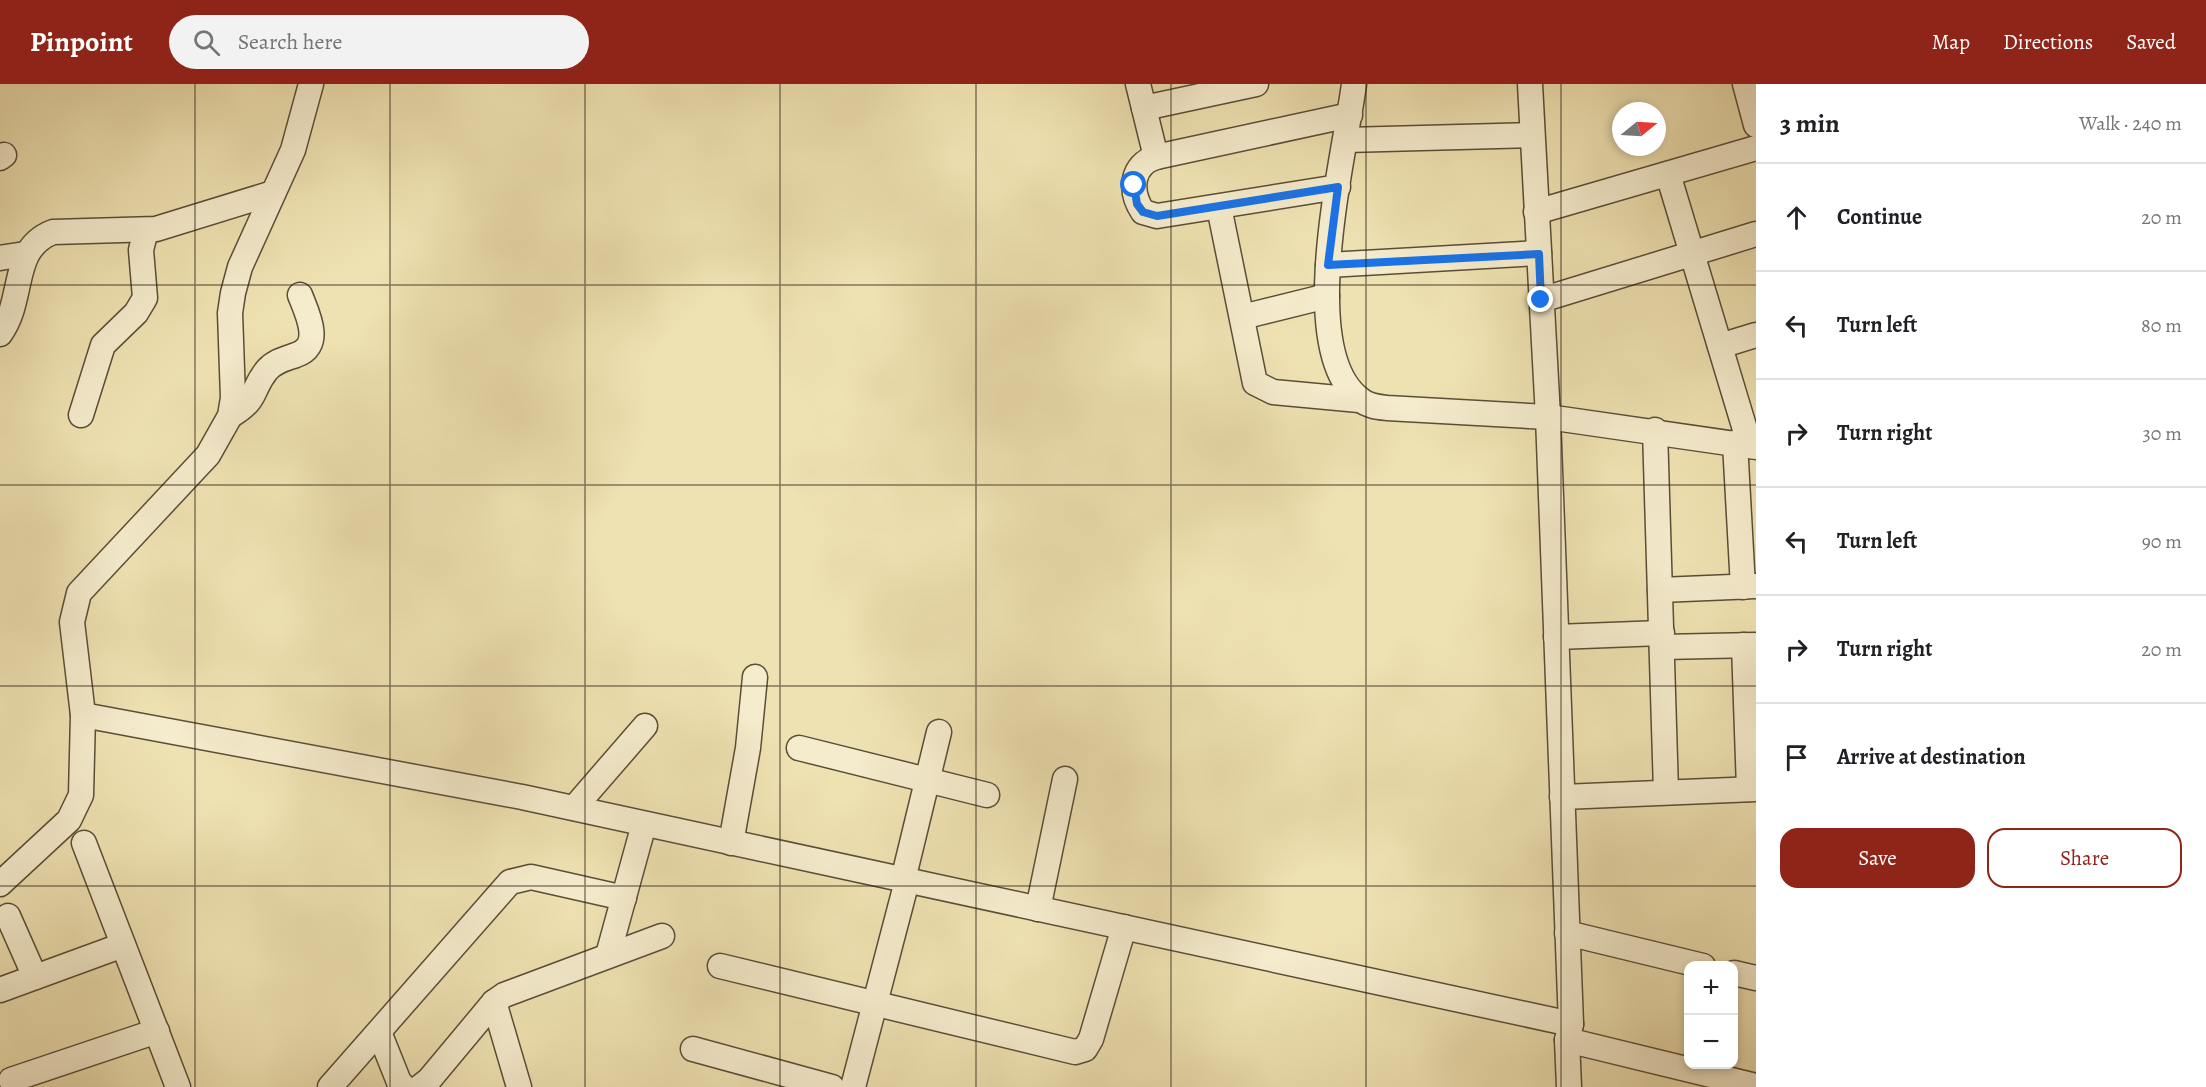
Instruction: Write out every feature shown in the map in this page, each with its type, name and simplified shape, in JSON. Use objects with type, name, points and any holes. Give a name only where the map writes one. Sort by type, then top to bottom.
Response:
[{"type":"street","points":[[0,884],[69,820],[77,808],[81,795],[83,715],[72,622],[79,593],[208,455],[230,416],[233,399],[230,313],[233,293],[240,267],[293,150],[311,84]]},
{"type":"street","points":[[1138,84],[1156,157]]},
{"type":"street","points":[[1144,108],[1256,84]]},
{"type":"street","points":[[1354,84],[1328,265],[1327,296],[1333,354],[1340,375],[1359,400],[1368,405],[1387,408],[1548,417],[1655,430],[1747,445]]},
{"type":"street","points":[[1530,84],[1548,417],[1567,933],[1569,1087]]},
{"type":"street","points":[[1745,84],[1756,125]]},
{"type":"street","points":[[1338,187],[1165,216],[1143,212],[1137,204],[1135,173],[1146,160],[1156,157],[1350,115]]},
{"type":"street","points":[[1346,140],[1532,135]]},
{"type":"street","points":[[1536,212],[1756,148]]},
{"type":"street","points":[[1660,590],[1749,586],[1747,445],[1668,174]]},
{"type":"street","points":[[0,334],[16,301],[25,254],[37,240],[53,232],[146,230],[174,224],[273,193]]},
{"type":"street","points":[[1220,207],[1252,376],[1259,387],[1273,392],[1359,400]]},
{"type":"street","points":[[81,416],[103,345],[136,313],[145,298],[141,250],[146,230]]},
{"type":"street","points":[[1541,300],[1756,234]]},
{"type":"street","points":[[0,258],[25,254]]},
{"type":"street","points":[[1328,265],[1539,254]]},
{"type":"street","points":[[230,416],[252,400],[262,377],[273,364],[307,348],[310,341],[311,323],[300,295]]},
{"type":"street","points":[[1242,317],[1327,296]]},
{"type":"street","points":[[1720,346],[1756,336]]},
{"type":"street","points":[[1655,430],[1666,792]]},
{"type":"street","points":[[1556,637],[1750,645],[1752,789],[1562,797]]},
{"type":"street","points":[[731,843],[747,748],[755,677]]},
{"type":"street","points":[[83,715],[574,808],[1124,927],[1569,1032],[1680,1077],[1756,1086]]},
{"type":"street","points":[[574,808],[645,726]]},
{"type":"street","points":[[853,1087],[875,1004],[939,732]]},
{"type":"street","points":[[800,748],[987,795]]},
{"type":"street","points":[[1038,909],[1065,779]]},
{"type":"street","points":[[608,955],[644,824]]},
{"type":"street","points":[[84,843],[178,1087]]},
{"type":"street","points":[[330,1087],[510,882],[531,877],[624,898]]},
{"type":"street","points":[[8,916],[35,977]]},
{"type":"street","points":[[720,966],[1080,1052],[1091,1039],[1124,927]]},
{"type":"street","points":[[1567,933],[1684,961]]},
{"type":"street","points":[[420,1087],[429,1080],[494,1002],[519,987],[662,936]]},
{"type":"street","points":[[0,990],[123,945]]},
{"type":"street","points":[[1738,974],[1756,978]]},
{"type":"street","points":[[494,1002],[519,1087]]},
{"type":"street","points":[[11,1080],[156,1031]]},
{"type":"street","points":[[379,1032],[399,1082],[404,1087]]},
{"type":"street","points":[[693,1049],[832,1087]]},
{"type":"route","points":[[1134,185],[1137,204],[1143,212],[1157,216],[1338,187],[1328,265],[1539,254],[1541,300]]}]
